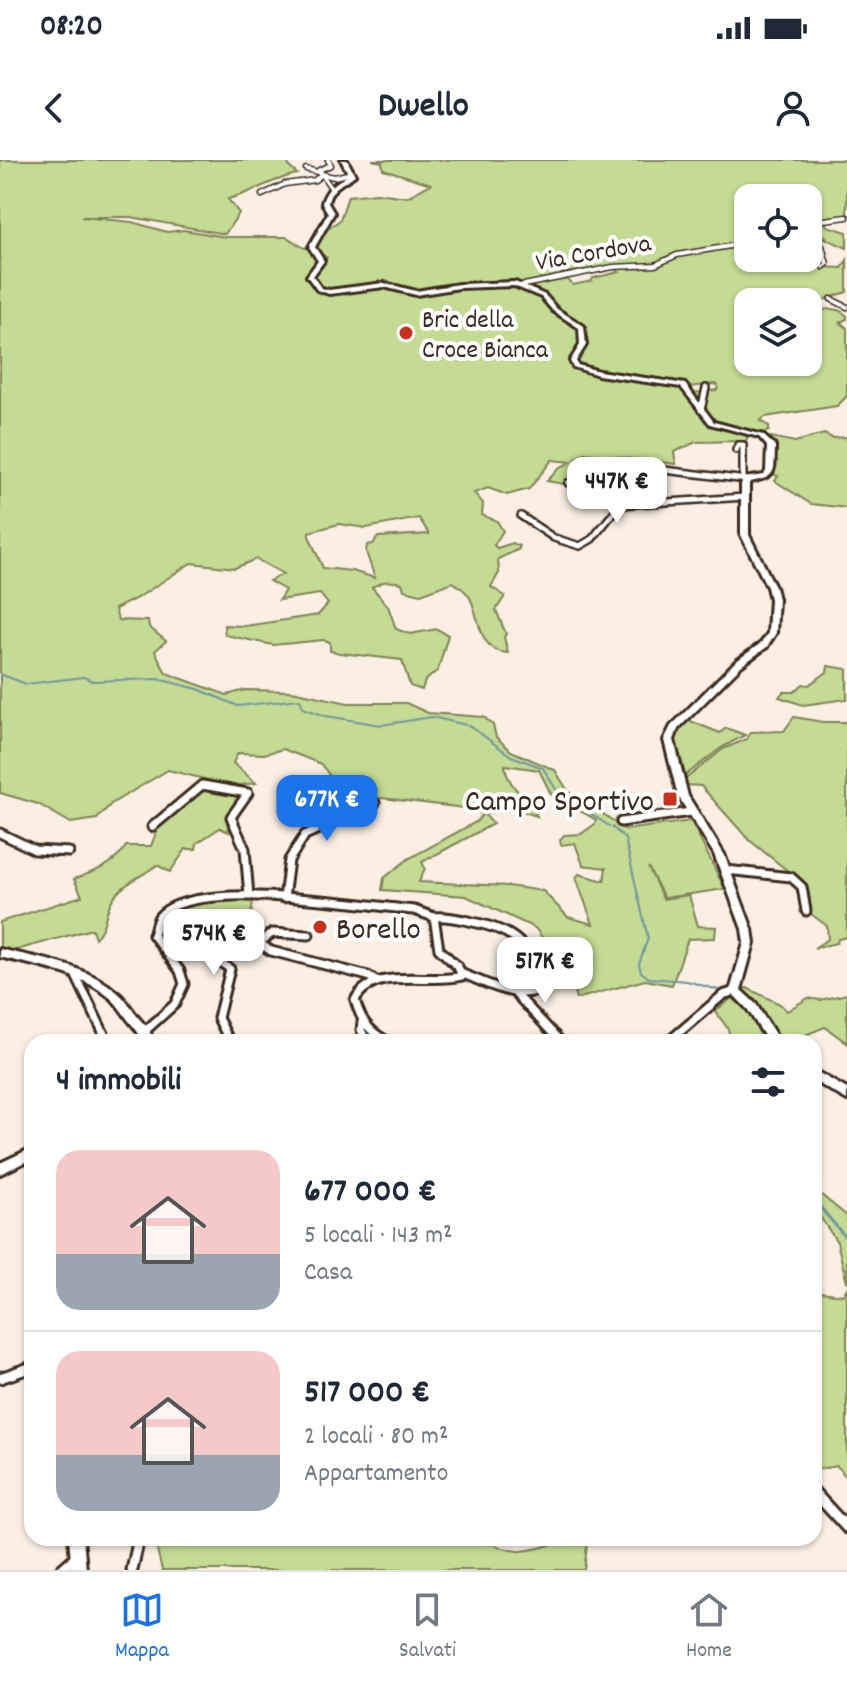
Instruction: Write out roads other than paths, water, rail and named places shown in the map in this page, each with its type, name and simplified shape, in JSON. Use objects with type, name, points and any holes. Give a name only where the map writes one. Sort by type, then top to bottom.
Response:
[{"type":"street","points":[[328,160],[331,165],[319,170],[331,188]]},
{"type":"street","points":[[344,160],[352,173]]},
{"type":"street","points":[[306,169],[334,177],[352,173]]},
{"type":"street","points":[[352,173],[331,188],[324,201],[331,213],[312,247],[321,261],[310,276],[322,290],[384,285],[416,293],[483,284],[519,286]]},
{"type":"street","points":[[262,195],[285,184],[315,180],[321,174]]},
{"type":"street","points":[[822,220],[847,217]]},
{"type":"street","name":"Via Cordova","points":[[519,286],[613,267],[655,265],[677,255],[734,245]]},
{"type":"street","points":[[822,246],[827,264],[823,267]]},
{"type":"street","name":"Via Cordova","points":[[519,286],[543,296],[555,310],[582,327],[583,345],[573,361],[580,368],[683,385],[701,410]]},
{"type":"street","points":[[831,299],[847,307]]},
{"type":"street","points":[[568,483],[631,466],[745,479],[766,477],[770,471],[771,446],[767,439],[712,423],[701,410],[706,388]]},
{"type":"street","points":[[735,991],[749,936],[726,870],[687,813],[670,743],[672,730],[738,664],[764,645],[774,625],[771,587],[745,535],[743,446],[738,445],[736,450]]},
{"type":"street","points":[[521,516],[563,545],[577,547],[589,542],[603,519],[620,505],[745,497]]},
{"type":"street","points":[[152,827],[202,785],[248,793],[231,817],[245,849],[249,896]]},
{"type":"street","points":[[284,898],[289,860],[305,835],[375,803]]},
{"type":"street","points":[[621,822],[687,813]]},
{"type":"street","points":[[0,833],[35,850],[69,852]]},
{"type":"street","points":[[726,870],[787,876],[796,880],[803,889],[806,911]]},
{"type":"street","points":[[148,1034],[175,1004],[184,984],[180,971],[153,935],[159,917],[191,899],[249,896],[414,910],[434,917],[444,916],[511,931],[536,961],[542,988],[534,993],[512,991],[463,974],[439,949],[434,917]]},
{"type":"street","points":[[159,917],[230,969],[218,1018],[226,1034]]},
{"type":"street","points":[[309,935],[280,933],[259,940],[260,946],[271,951],[368,976],[376,981]]},
{"type":"street","points":[[0,953],[96,983],[115,995],[144,1034]]},
{"type":"street","points":[[363,1034],[358,996],[364,987],[376,981],[408,978],[449,982],[461,978],[463,974]]},
{"type":"street","points":[[76,976],[104,1034]]},
{"type":"street","points":[[512,991],[525,1002],[539,1022],[555,1034]]},
{"type":"street","points":[[677,1034],[723,995],[735,991]]},
{"type":"street","points":[[735,991],[752,1007],[769,1034]]},
{"type":"street","points":[[362,1022],[378,1034]]},
{"type":"street","points":[[822,1080],[847,1095]]},
{"type":"street","points":[[0,1169],[24,1157]]},
{"type":"street","points":[[0,1378],[24,1370]]},
{"type":"street","points":[[822,1501],[847,1528]]},
{"type":"street","points":[[132,1570],[137,1546]]},
{"type":"street","points":[[61,1570],[78,1563]]},
{"type":"waterway","points":[[0,674],[26,684],[84,677],[92,681],[158,679],[198,689],[238,706],[300,699],[303,708],[326,716],[381,725],[432,717],[470,726],[511,756],[543,768],[557,791],[609,826]]},
{"type":"waterway","points":[[612,827],[625,839],[648,938],[639,964],[641,972],[649,978],[687,981],[722,991]]},
{"type":"waterway","points":[[734,997],[742,1004]]},
{"type":"waterway","points":[[747,1008],[760,1034]]},
{"type":"waterway","points":[[822,1209],[847,1239]]},
{"type":"place","name":"Bric della Croce Bianca","points":[[406,333]]},
{"type":"place","name":"Campo Sportivo","points":[[670,799]]},
{"type":"place","name":"Borello","points":[[320,927]]}]
